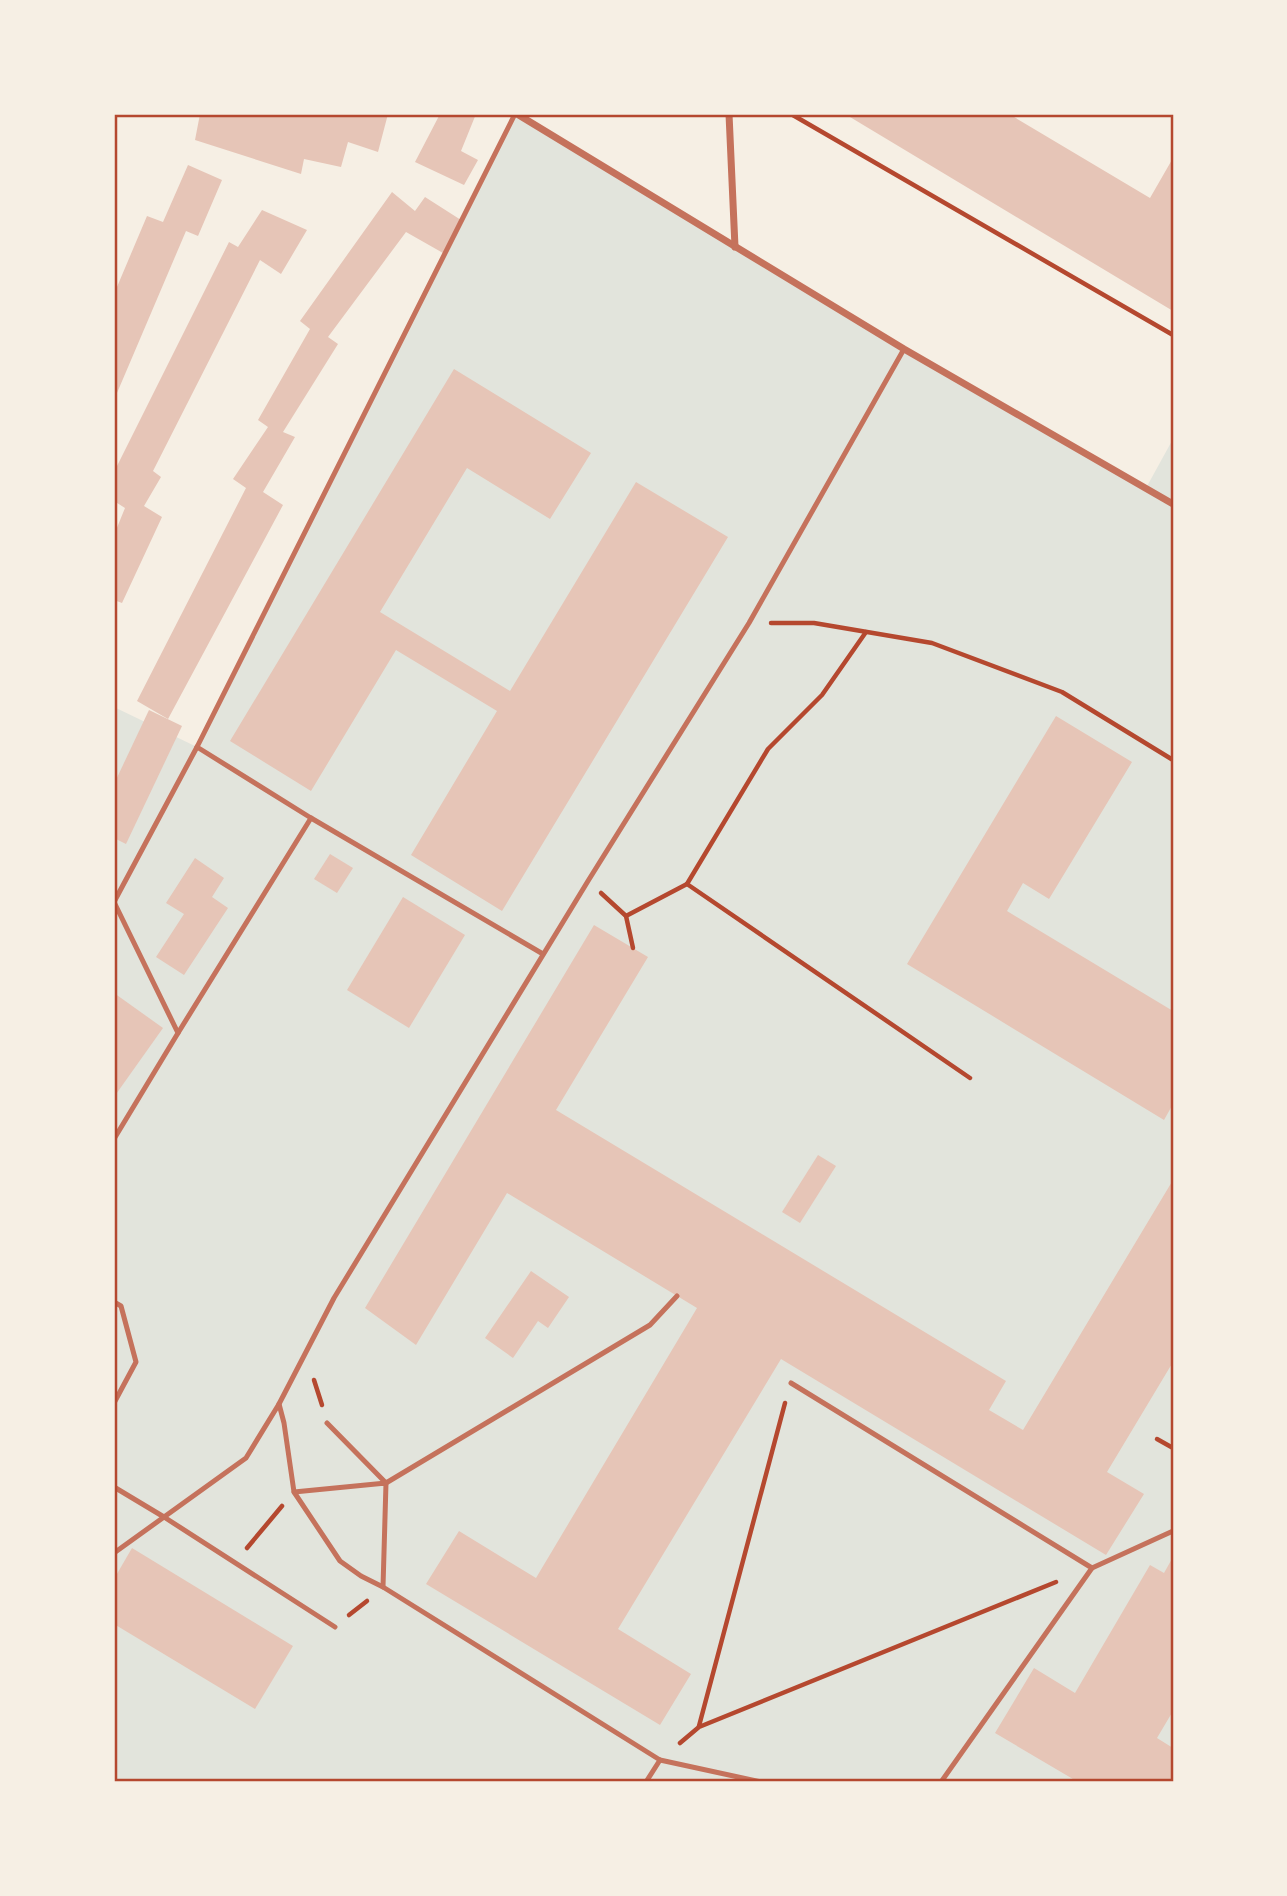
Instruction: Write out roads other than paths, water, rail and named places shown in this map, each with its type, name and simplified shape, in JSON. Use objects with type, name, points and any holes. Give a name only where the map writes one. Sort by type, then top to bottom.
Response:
[{"type":"street","points":[[516,114],[904,349],[1173,503]]},
{"type":"street","points":[[729,114],[735,247]]},
{"type":"lane","points":[[178,1033],[114,902],[197,747],[516,114]]},
{"type":"lane","points":[[729,125],[736,114]]},
{"type":"lane","points":[[114,1553],[246,1458],[279,1404],[334,1298],[588,881],[750,624],[904,349]]},
{"type":"lane","points":[[197,747],[311,818],[543,954]]},
{"type":"lane","points":[[114,1139],[311,818]]},
{"type":"lane","points":[[293,1492],[386,1483],[650,1325],[677,1296]]},
{"type":"lane","points":[[114,1302],[121,1306],[136,1362],[114,1402]]},
{"type":"lane","points":[[791,1383],[1092,1568]]},
{"type":"lane","points":[[279,1404],[293,1492],[340,1561],[660,1760],[761,1782]]},
{"type":"lane","points":[[327,1423],[386,1483],[383,1587]]},
{"type":"lane","points":[[114,1487],[335,1627]]},
{"type":"lane","points":[[941,1782],[1092,1568],[1173,1531]]},
{"type":"lane","points":[[646,1782],[660,1760]]}]
